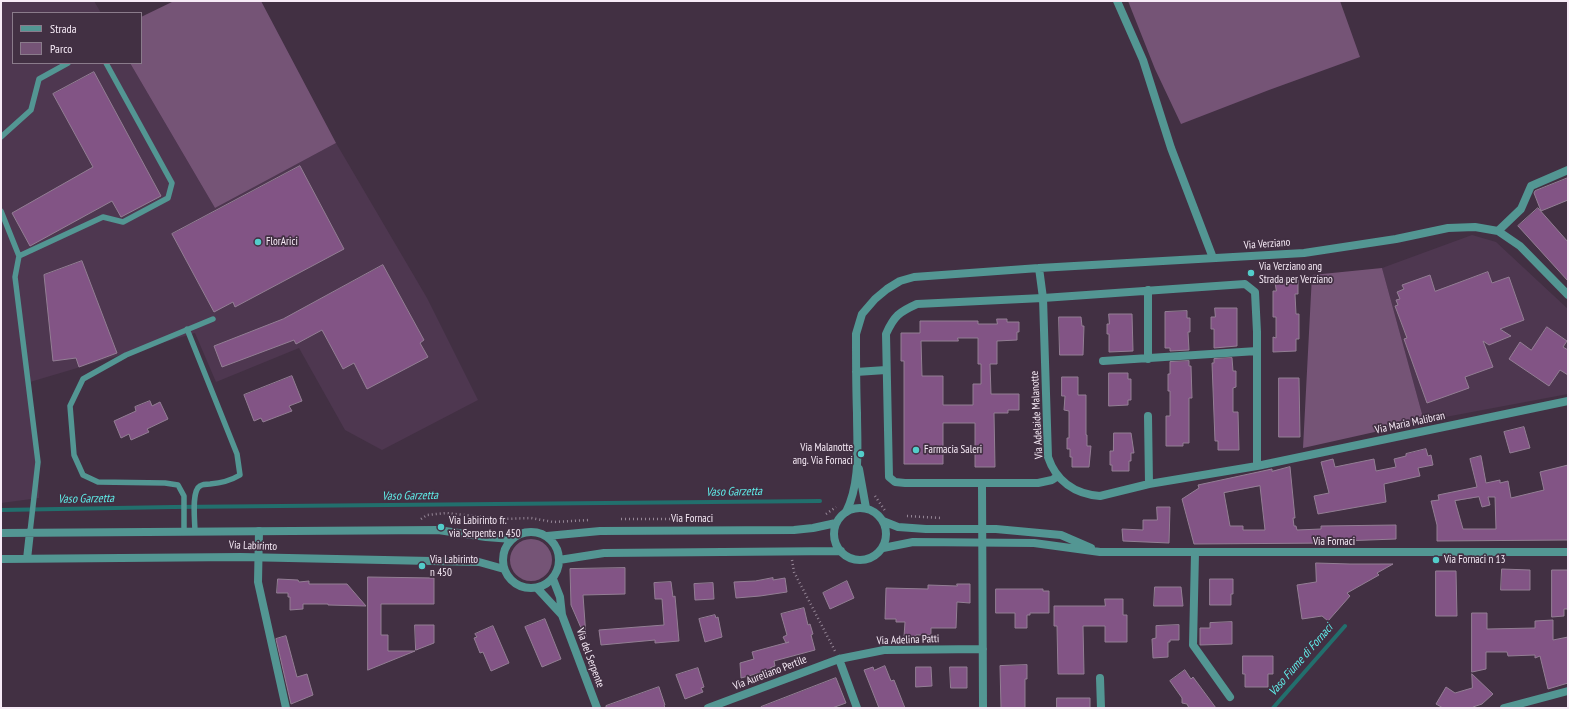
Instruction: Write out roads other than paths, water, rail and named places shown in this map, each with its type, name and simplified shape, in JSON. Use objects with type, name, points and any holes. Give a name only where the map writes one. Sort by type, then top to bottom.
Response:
[{"type":"street","points":[[841,551],[835,541],[836,523],[846,512],[850,504],[854,485],[857,456],[856,334],[862,314],[875,299],[887,289],[900,281],[914,277],[1213,258],[1171,148],[1143,60],[1118,1]]},
{"type":"street","points":[[1498,231],[1521,209],[1531,186],[1568,170]]},
{"type":"street","name":"Via Verziano","points":[[1213,258],[1304,253],[1396,239],[1448,228],[1475,227],[1498,231],[1520,246],[1568,295]]},
{"type":"street","name":"Via Adelaide Malanotte","points":[[1039,268],[1042,298],[1048,457],[1052,468],[1058,476]]},
{"type":"street","points":[[1058,476],[1052,480],[1038,482],[982,483],[905,483],[895,482],[889,477],[886,334],[892,320],[903,310],[916,304],[1042,298],[1246,284],[1255,292],[1257,351],[1257,466]]},
{"type":"street","points":[[1148,290],[1148,359]]},
{"type":"street","points":[[1103,361],[1257,351]]},
{"type":"street","points":[[856,372],[886,370]]},
{"type":"street","name":"Via Maria Malibran","points":[[1058,476],[1065,483],[1079,491],[1100,496],[1149,484],[1257,466],[1568,401]]},
{"type":"street","points":[[1148,416],[1149,484]]},
{"type":"street","points":[[846,512],[852,509],[866,508],[857,456]]},
{"type":"street","points":[[982,483],[981,543],[983,708]]},
{"type":"street","name":"Via Fornaci","points":[[866,508],[876,513],[883,521],[898,527],[926,529],[982,529],[1061,535],[1100,552]]},
{"type":"street","points":[[883,521],[887,534],[883,548]]},
{"type":"street","name":"Via Fornaci","points":[[512,539],[527,532],[534,532],[546,536],[600,530],[794,530],[836,523]]},
{"type":"street","name":"Via Labirinto","points":[[1,533],[438,530],[512,539]]},
{"type":"street","points":[[260,531],[258,582],[286,708]]},
{"type":"street","points":[[28,558],[30,532]]},
{"type":"street","points":[[512,539],[508,543],[503,554],[504,569],[508,577],[516,584],[527,588],[536,588],[543,586],[553,579],[558,571],[560,560],[555,544],[546,536]]},
{"type":"street","name":"Via Fornaci","points":[[560,560],[604,553],[791,551],[841,551],[853,559],[863,560],[872,557],[883,548],[914,542],[1034,543],[1100,552],[1568,552]]},
{"type":"street","points":[[1195,553],[1193,645],[1230,697]]},
{"type":"street","name":"Via Labirinto","points":[[1,559],[259,557],[479,562],[504,569]]},
{"type":"street","name":"Via del Serpente","points":[[553,579],[560,597],[562,615],[597,708]]},
{"type":"street","name":"Via del Serpente","points":[[536,588],[562,615]]},
{"type":"street","name":"Via Adelina Patti","points":[[839,658],[884,650],[983,649]]},
{"type":"street","points":[[839,658],[857,708]]},
{"type":"street","name":"Via Aureliano Pertile","points":[[708,708],[839,658]]},
{"type":"street","points":[[1100,678],[1101,708]]},
{"type":"street","points":[[1504,708],[1568,691]]},
{"type":"lane","points":[[1,137],[31,110],[39,79],[66,64]]},
{"type":"lane","points":[[19,256],[103,217],[123,222],[168,198],[172,183],[107,64]]},
{"type":"lane","points":[[1,212],[19,256],[15,277],[38,462],[30,532]]},
{"type":"lane","points":[[184,532],[184,500],[183,493],[178,485],[98,482],[83,475],[74,455],[70,406],[83,379],[126,355],[213,319]]},
{"type":"lane","points":[[187,329],[236,454],[240,475],[232,480],[222,483],[201,485],[196,492],[194,500],[195,532]]},
{"type":"waterway","name":"Vaso Garzetta","points":[[1,510],[820,501]]},
{"type":"waterway","name":"Vaso Fiume di Fornaci","points":[[1273,708],[1345,626]]},
{"type":"place","name":"FlorArici","points":[[258,242]]},
{"type":"place","name":"Via Verziano ang Strada per Verziano","points":[[1251,273]]},
{"type":"place","name":"Farmacia Saleri","points":[[916,450]]},
{"type":"place","name":"Via Malanotte ang. Via Fornaci","points":[[861,454]]},
{"type":"place","name":"Via Labirinto fr. via Serpente n 450","points":[[441,527]]},
{"type":"place","name":"Via Fornaci n 13","points":[[1436,560]]},
{"type":"place","name":"Via Labirinto n 450","points":[[422,566]]}]
